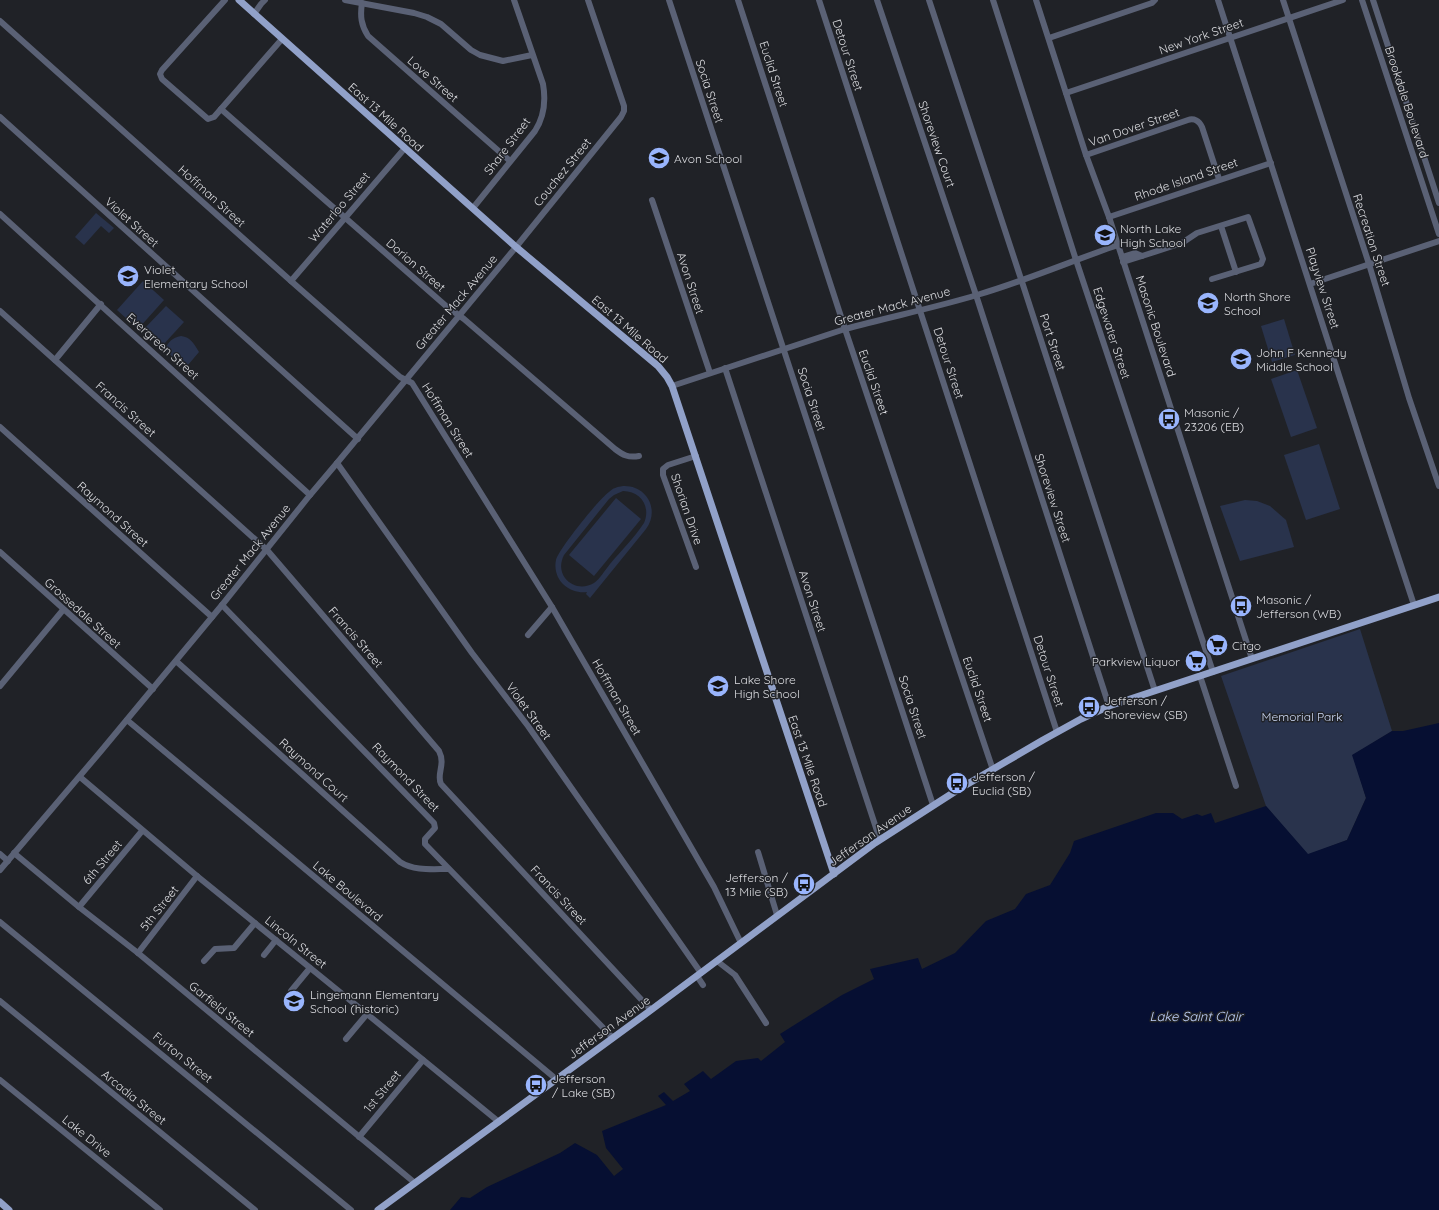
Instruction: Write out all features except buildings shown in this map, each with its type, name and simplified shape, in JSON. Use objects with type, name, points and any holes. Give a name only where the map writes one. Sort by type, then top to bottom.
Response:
[{"type":"main road","name":"East 13 Mile Road","points":[[239,0],[516,247],[658,366],[667,377],[672,386],[696,456],[834,874]]},
{"type":"main road","name":"Jefferson Avenue","points":[[378,1210],[880,840],[934,805],[1057,732],[1109,706],[1439,597]]},
{"type":"main road","points":[[0,1202],[9,1210]]},
{"type":"street","points":[[225,0],[160,74],[162,79],[210,119],[221,109],[282,39]]},
{"type":"street","points":[[254,14],[265,0]]},
{"type":"street","points":[[345,0],[414,13],[427,18],[441,24],[471,50],[480,55],[502,61],[532,55]]},
{"type":"street","name":"Share Street","points":[[472,208],[538,125],[543,112],[545,94],[544,84],[532,55],[514,0]]},
{"type":"street","name":"Couchez Street","points":[[516,247],[624,111],[624,106],[588,0]]},
{"type":"street","name":"Socia Street","points":[[669,0],[934,805]]},
{"type":"street","name":"Euclid Street","points":[[738,0],[845,329],[993,770]]},
{"type":"street","name":"Detour Street","points":[[819,0],[1057,732]]},
{"type":"street","name":"Shoreview Court","points":[[877,0],[976,295]]},
{"type":"street","name":"Port Street","points":[[929,0],[1155,691]]},
{"type":"street","name":"Edgewater Street","points":[[993,0],[1076,260],[1213,672]]},
{"type":"street","name":"Masonic Boulevard","points":[[1036,0],[1086,155],[1109,217],[1252,659]]},
{"type":"street","points":[[1049,38],[1152,3],[1155,0]]},
{"type":"street","name":"Playview Street","points":[[1218,0],[1414,605]]},
{"type":"street","name":"Recreation Street","points":[[1282,0],[1369,264],[1409,398],[1439,486]]},
{"type":"street","name":"New York Street","points":[[1066,93],[1343,0]]},
{"type":"street","name":"Brookdale Boulevard","points":[[1362,0],[1439,234]]},
{"type":"street","name":"Brookdale Boulevard","points":[[1373,0],[1439,203]]},
{"type":"street","name":"Love Street","points":[[362,3],[360,15],[368,36],[510,161]]},
{"type":"street","name":"Hoffman Street","points":[[0,21],[400,377],[412,383],[552,607],[714,887],[741,943]]},
{"type":"street","name":"Dorion Street","points":[[221,109],[344,218],[446,306],[464,318],[615,449],[627,457],[639,456]]},
{"type":"street","name":"Violet Street","points":[[0,117],[358,439]]},
{"type":"street","name":"Van Dover Street","points":[[1086,155],[1193,119],[1196,120],[1202,127],[1219,179]]},
{"type":"street","name":"Waterloo Street","points":[[291,281],[405,148]]},
{"type":"street","name":"Rhode Island Street","points":[[1109,217],[1219,179],[1271,163]]},
{"type":"street","name":"Avon Street","points":[[652,200],[710,373]]},
{"type":"street","name":"Evergreen Street","points":[[0,214],[310,495]]},
{"type":"street","points":[[1123,260],[1142,256],[1182,243],[1196,233],[1248,217],[1263,259],[1261,264],[1212,279]]},
{"type":"street","points":[[1221,226],[1236,272]]},
{"type":"street","points":[[1310,284],[1439,241]]},
{"type":"street","name":"Greater Mack Avenue","points":[[672,386],[845,329],[920,311],[1022,281],[1118,245]]},
{"type":"street","name":"Greater Mack Avenue","points":[[0,870],[153,689],[310,495],[516,247]]},
{"type":"street","name":"Shoreview Street","points":[[976,295],[1109,706]]},
{"type":"street","points":[[55,360],[101,304]]},
{"type":"street","name":"Francis Street","points":[[0,311],[267,550],[439,751],[442,760],[439,780],[441,784],[651,1010]]},
{"type":"street","name":"Avon Street","points":[[725,368],[880,840]]},
{"type":"street","name":"Raymond Street","points":[[0,426],[212,617]]},
{"type":"street","name":"Shorian Drive","points":[[696,456],[668,465],[663,469],[663,475],[696,567]]},
{"type":"street","name":"Violet Street","points":[[337,463],[472,653],[534,734],[699,974],[703,985]]},
{"type":"street","name":"Grossedale Street","points":[[0,552],[153,689]]},
{"type":"street","name":"Raymond Street","points":[[222,605],[434,823],[434,828],[425,839],[425,844],[613,1038]]},
{"type":"street","points":[[528,635],[552,607]]},
{"type":"street","points":[[0,686],[63,610]]},
{"type":"street","name":"Raymond Court","points":[[176,661],[400,862],[413,868],[448,869]]},
{"type":"street","points":[[1200,676],[1236,786]]},
{"type":"street","name":"Lake Boulevard","points":[[127,720],[556,1079]]},
{"type":"street","name":"Lincoln Street","points":[[80,777],[142,831],[499,1122]]},
{"type":"street","name":"6th Street","points":[[78,907],[142,831]]},
{"type":"street","points":[[758,852],[778,916]]},
{"type":"street","name":"Garfield Street","points":[[14,853],[78,907],[138,953],[415,1183]]},
{"type":"street","points":[[0,854],[8,861]]},
{"type":"street","name":"5th Street","points":[[138,953],[197,876]]},
{"type":"street","name":"Furton Street","points":[[0,922],[351,1210]]},
{"type":"street","points":[[204,961],[215,949],[234,948],[255,923]]},
{"type":"street","points":[[264,955],[276,940]]},
{"type":"street","points":[[717,961],[735,975],[766,1023]]},
{"type":"street","points":[[291,991],[310,968]]},
{"type":"street","name":"Arcadia Street","points":[[0,1001],[255,1210]]},
{"type":"street","points":[[346,1038],[367,1014]]},
{"type":"street","name":"1st Street","points":[[359,1137],[423,1060]]},
{"type":"street","name":"Lake Drive","points":[[0,1080],[160,1210]]},
{"type":"green space","points":[[96,213],[114,228],[109,233],[101,226],[84,245],[75,237]]},
{"type":"green space","points":[[143,281],[164,300],[138,329],[117,310]]},
{"type":"green space","points":[[166,306],[184,322],[163,345],[145,328]]},
{"type":"green space","points":[[1284,319],[1295,355],[1272,362],[1261,326]]},
{"type":"green space","points":[[181,336],[190,339],[199,352],[188,365],[180,365],[165,349],[171,340]]},
{"type":"green space","points":[[1297,370],[1317,428],[1291,437],[1271,379]]},
{"type":"green space","points":[[1319,444],[1340,509],[1306,520],[1284,455]]},
{"type":"green space","points":[[623,486],[631,487],[645,494],[651,507],[652,514],[650,522],[590,598],[586,594],[587,592],[572,590],[562,583],[555,567],[556,560],[558,554],[571,536],[597,504],[615,488]],"holes":[[[623,491],[635,494],[643,501],[646,511],[644,523],[594,583],[586,586],[578,586],[571,583],[565,578],[561,570],[564,555],[609,499]]]},
{"type":"green space","points":[[616,498],[641,519],[594,576],[569,555]]},
{"type":"green space","points":[[1245,500],[1257,501],[1270,506],[1286,520],[1294,547],[1240,561],[1220,506]]},
{"type":"green space","name":"Memorial Park","points":[[1360,629],[1392,731],[1353,755],[1366,798],[1347,840],[1308,855],[1266,806],[1221,676]]},
{"type":"water","name":"Lake Saint Clair","points":[[1439,723],[1439,1210],[450,1210],[461,1197],[470,1198],[487,1187],[560,1153],[575,1143],[597,1155],[614,1176],[623,1169],[606,1148],[602,1131],[666,1105],[658,1096],[664,1092],[673,1101],[690,1091],[684,1084],[703,1071],[711,1079],[736,1061],[758,1058],[761,1061],[785,1042],[780,1034],[842,995],[874,979],[870,969],[918,958],[922,969],[955,953],[986,921],[1015,909],[1026,894],[1050,885],[1070,853],[1074,841],[1156,813],[1173,813],[1182,819],[1197,814],[1202,816],[1211,813],[1215,823],[1266,806],[1308,854],[1347,840],[1366,798],[1352,755],[1392,731],[1403,731]]},
{"type":"place","name":"Avon School","points":[[659,158]]},
{"type":"place","name":"North Lake High School","points":[[1105,235]]},
{"type":"place","name":"Violet Elementary School","points":[[128,276]]},
{"type":"place","name":"North Shore School","points":[[1208,303]]},
{"type":"place","name":"John F Kennedy Middle School","points":[[1241,359]]},
{"type":"place","name":"Masonic / 23206 (EB)","points":[[1169,419]]},
{"type":"place","name":"Masonic / Jefferson (WB)","points":[[1241,606]]},
{"type":"place","name":"Citgo","points":[[1217,645]]},
{"type":"place","name":"Parkview Liquor","points":[[1196,661]]},
{"type":"place","name":"Lake Shore High School","points":[[718,686]]},
{"type":"place","name":"Jefferson / Shoreview (SB)","points":[[1089,707]]},
{"type":"place","name":"Jefferson / Euclid (SB)","points":[[957,783]]},
{"type":"place","name":"Jefferson / 13 Mile (SB)","points":[[804,884]]},
{"type":"place","name":"Lingemann Elementary School (historic)","points":[[294,1001]]},
{"type":"place","name":"Jefferson / Lake (SB)","points":[[536,1085]]}]
